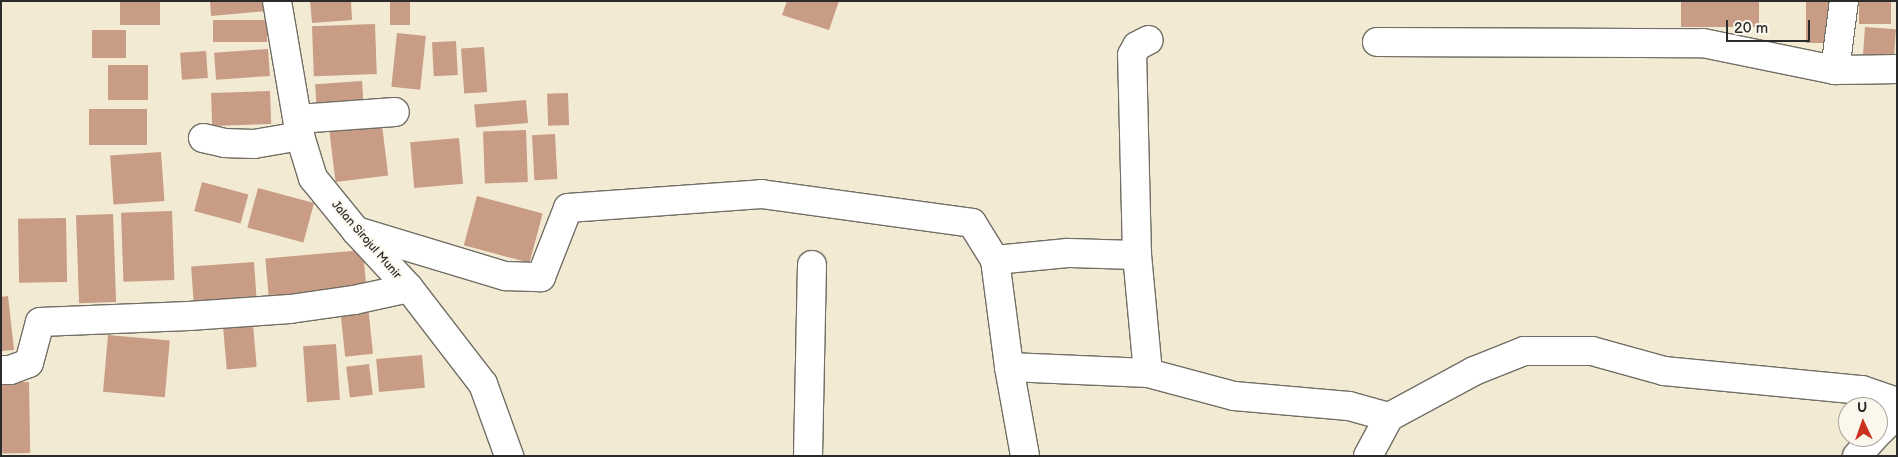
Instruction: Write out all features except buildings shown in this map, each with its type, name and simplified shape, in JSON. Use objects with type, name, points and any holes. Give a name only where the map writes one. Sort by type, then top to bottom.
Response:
[{"type":"street","name":"Jalan Sirojul Munir","points":[[277,1],[299,127],[314,178],[356,231],[410,288],[483,384],[509,456]]},
{"type":"street","points":[[1835,70],[1844,1]]},
{"type":"street","points":[[1148,373],[1137,255],[1132,55],[1137,46],[1149,40]]},
{"type":"street","points":[[1377,42],[1703,43],[1835,70],[1897,69]]},
{"type":"street","points":[[203,138],[224,143],[254,144],[299,127],[395,112]]},
{"type":"street","points":[[356,231],[505,276],[541,277],[568,208],[761,194],[972,223],[996,260],[1009,367],[1025,456]]},
{"type":"street","points":[[996,260],[1068,253],[1137,255]]},
{"type":"street","points":[[808,456],[812,265]]},
{"type":"street","points":[[1,370],[10,370],[28,363],[40,322],[189,316],[290,309],[354,300],[410,288]]},
{"type":"street","points":[[1368,456],[1389,417],[1474,371],[1524,351],[1592,351],[1664,371],[1862,390],[1897,402]]},
{"type":"street","points":[[1009,367],[1148,373],[1234,396],[1349,406],[1389,417]]},
{"type":"street","points":[[1888,423],[1897,414]]}]
